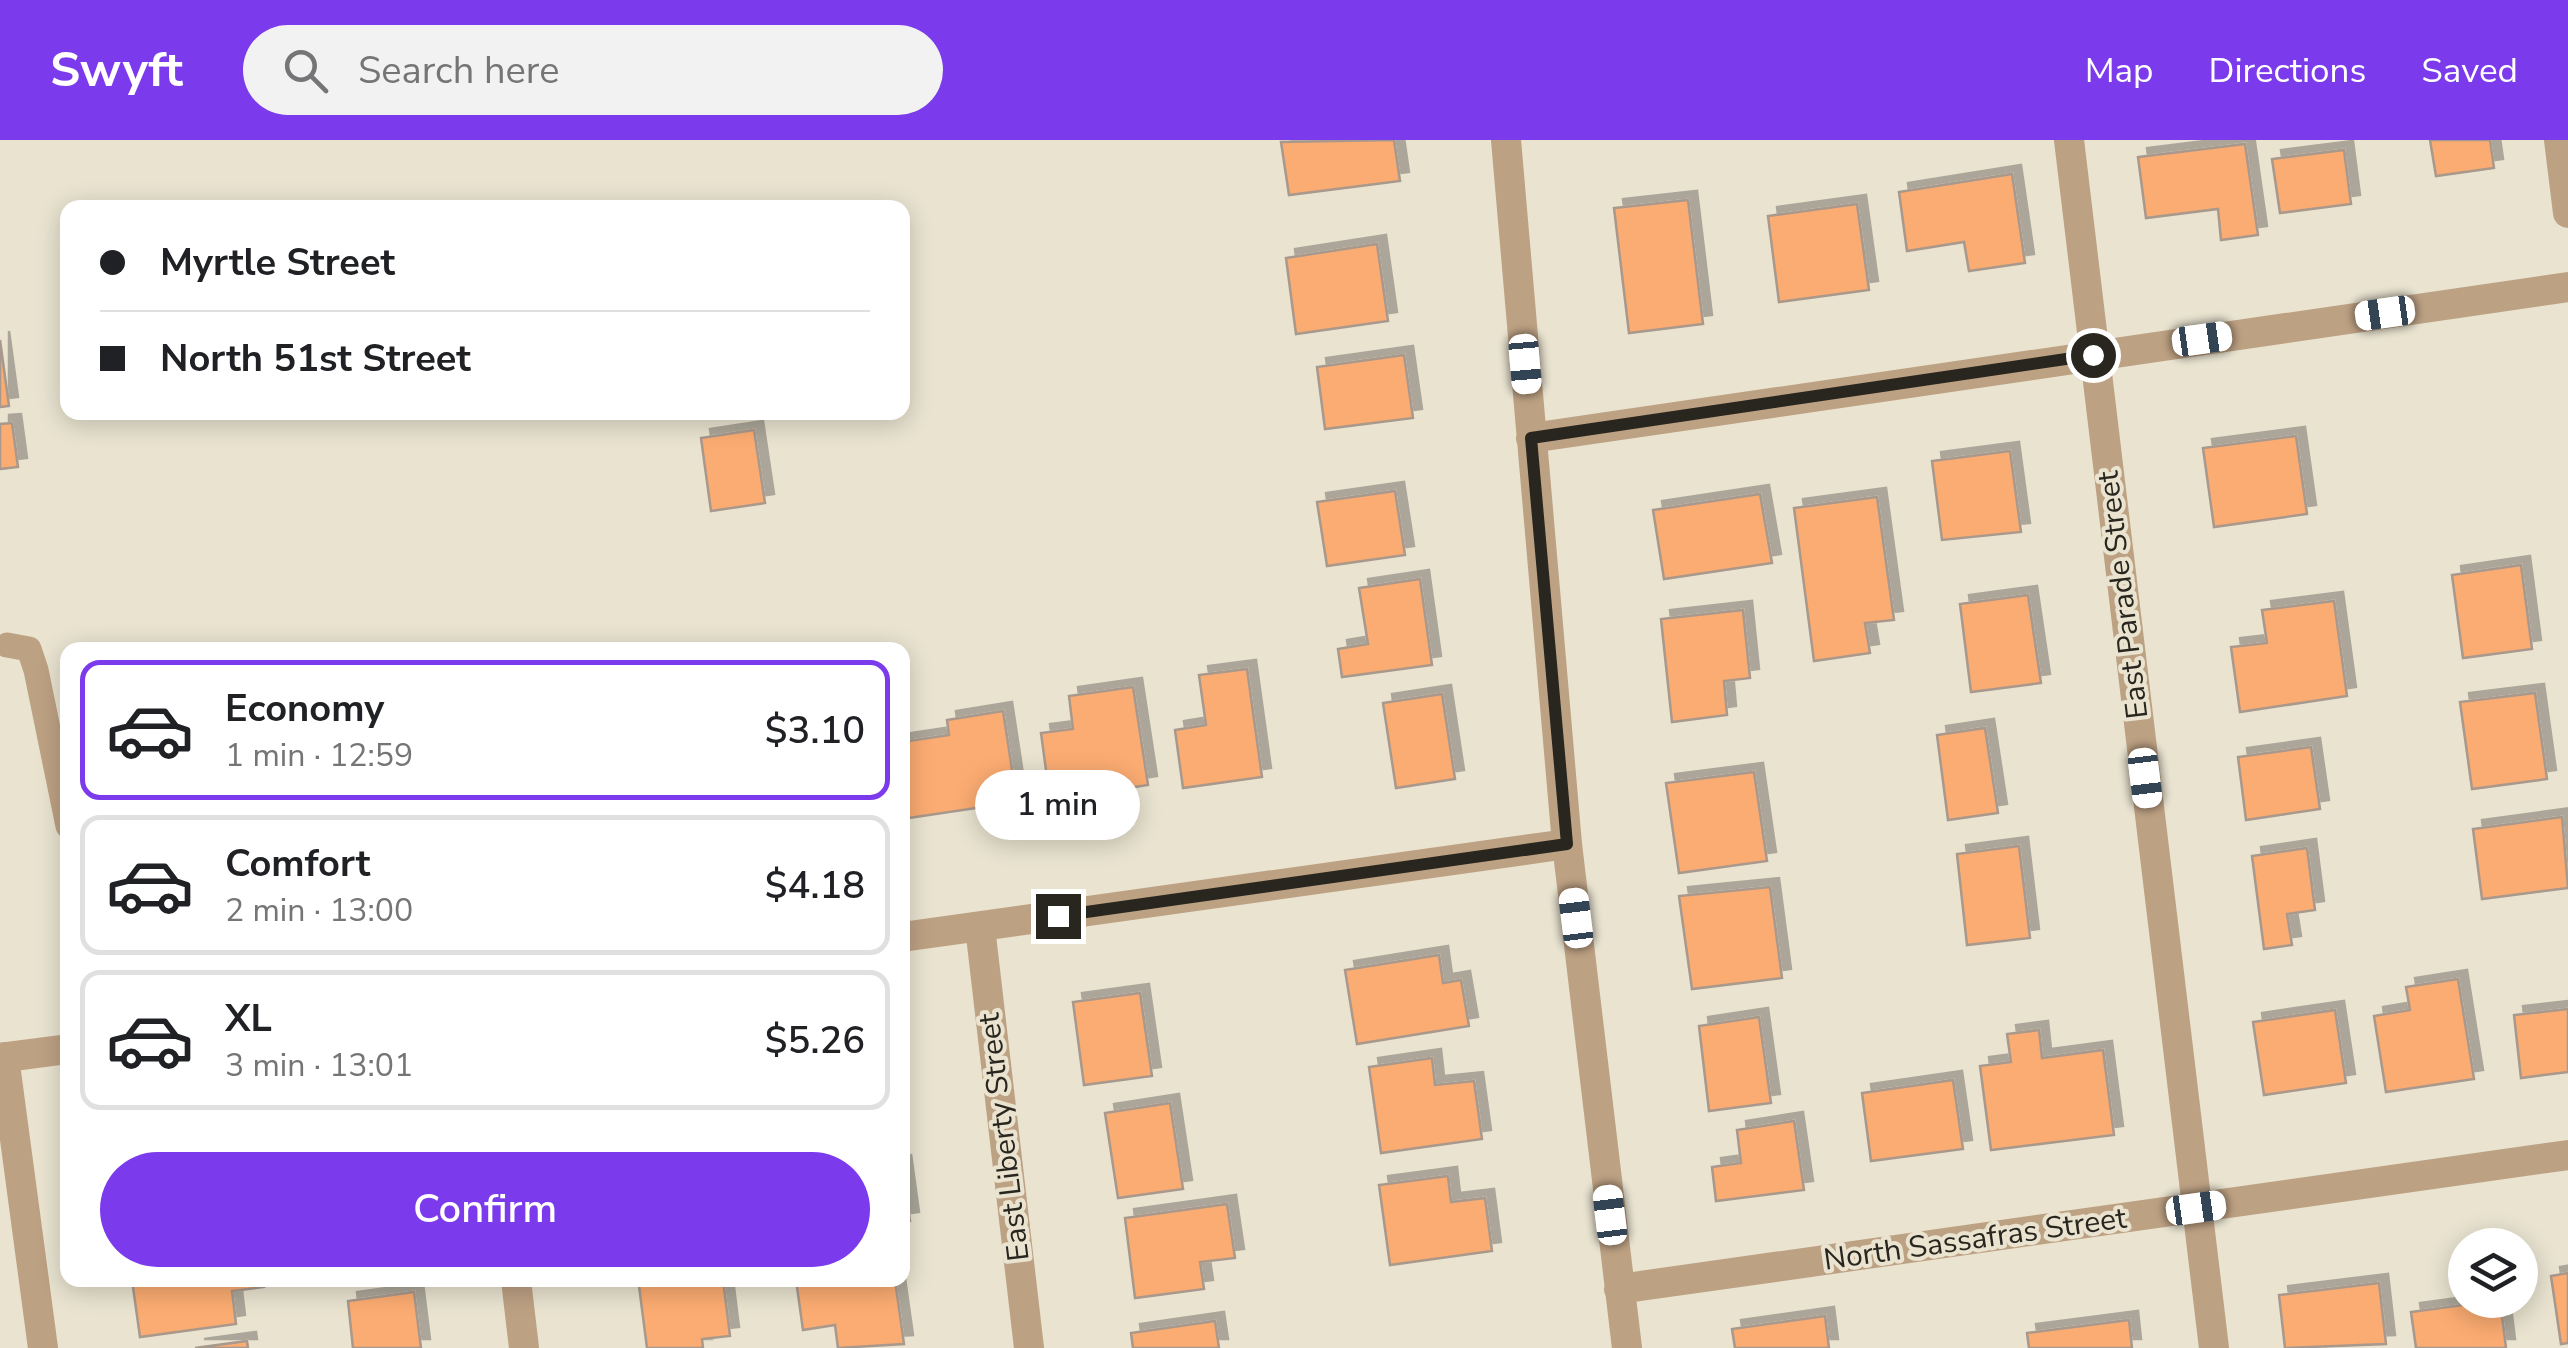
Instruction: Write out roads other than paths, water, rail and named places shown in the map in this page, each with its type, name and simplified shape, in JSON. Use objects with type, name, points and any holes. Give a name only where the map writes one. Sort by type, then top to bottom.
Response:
[{"type":"street","points":[[1506,140],[1567,844],[1626,1348]]},
{"type":"street","name":"East Parade Street","points":[[2069,140],[2214,1348]]},
{"type":"street","points":[[2559,140],[2568,212]]},
{"type":"street","points":[[1531,438],[2568,288]]},
{"type":"street","points":[[910,936],[1567,844]]},
{"type":"street","name":"East Liberty Street","points":[[980,927],[1029,1348]]},
{"type":"street","points":[[43,1348],[2,1057],[60,1049]]},
{"type":"street","name":"North Sassafras Street","points":[[1619,1289],[2568,1155]]},
{"type":"street","points":[[517,1287],[524,1348]]},
{"type":"lane","points":[[7,646],[28,649],[36,670],[60,787]]}]
